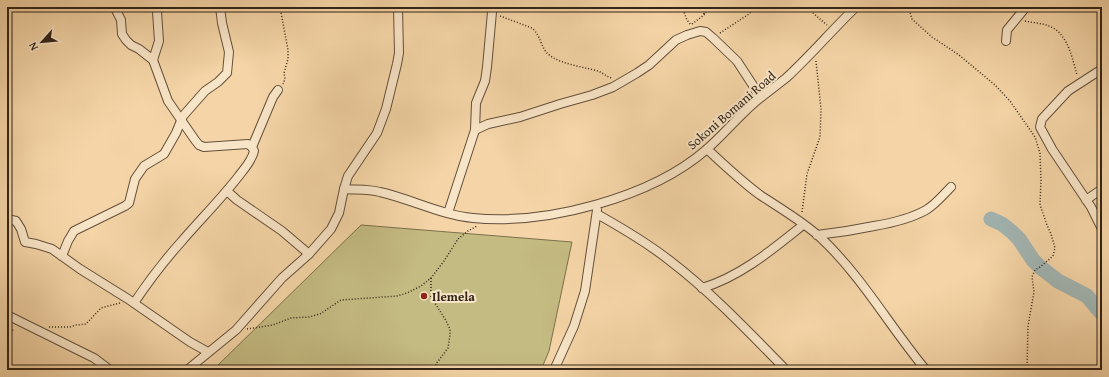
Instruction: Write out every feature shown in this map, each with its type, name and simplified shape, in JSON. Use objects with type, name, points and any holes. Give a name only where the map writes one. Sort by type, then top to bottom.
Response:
[{"type":"street","points":[[62,256],[74,231],[129,203],[135,179],[144,166],[164,154],[183,116],[205,91],[218,82],[227,72],[229,52],[220,7]]},
{"type":"street","points":[[187,370],[236,330],[282,278],[309,254],[331,229],[339,213],[348,176],[377,133],[386,109],[397,64],[398,7]]},
{"type":"street","name":"Sokoni Bomani Road","points":[[344,189],[379,192],[448,213],[471,218],[489,219],[527,217],[598,205],[646,187],[676,171],[707,149],[759,98],[785,78],[856,7]]},
{"type":"street","points":[[1006,40],[1007,30],[1026,7]]},
{"type":"street","points":[[115,8],[121,20],[122,34],[131,45],[139,49],[153,60],[168,101],[194,140],[199,145],[204,147],[248,144],[252,147]]},
{"type":"street","points":[[153,60],[159,41],[156,9]]},
{"type":"street","points":[[448,213],[475,130],[476,103],[485,81],[490,53],[492,10]]},
{"type":"street","points":[[475,130],[488,124],[592,96],[626,80],[649,65],[676,40],[700,31],[706,32],[737,61],[754,87],[759,98]]},
{"type":"street","points":[[1102,69],[1068,91],[1042,118],[1040,123],[1040,127],[1052,150],[1086,200],[1102,228]]},
{"type":"street","points":[[131,301],[145,287],[181,242],[227,191],[253,157],[254,151],[252,147],[273,97],[278,90]]},
{"type":"street","points":[[707,149],[726,168],[759,194],[817,235],[839,256],[861,282],[926,370]]},
{"type":"street","points":[[817,235],[836,234],[901,221],[927,210],[951,187]]},
{"type":"street","points":[[1086,200],[1102,189]]},
{"type":"street","points":[[227,191],[261,218],[282,231],[309,254]]},
{"type":"street","points":[[554,370],[574,326],[585,291],[598,205]]},
{"type":"street","points":[[597,214],[640,239],[669,260],[713,298],[786,370]]},
{"type":"street","points":[[7,219],[16,221],[21,229],[25,242],[45,246],[62,256],[190,342],[208,352]]},
{"type":"street","points":[[702,288],[717,283],[769,252],[802,224]]},
{"type":"street","points":[[713,298],[717,283]]},
{"type":"street","points":[[7,314],[94,358],[110,370]]},
{"type":"path","points":[[278,90],[283,85],[285,79],[284,73],[288,59],[288,50],[280,7]]},
{"type":"path","points":[[682,7],[687,20],[691,25]]},
{"type":"path","points":[[704,7],[704,15]]},
{"type":"path","points":[[687,28],[704,15],[709,7]]},
{"type":"path","points":[[713,38],[754,9],[760,7]]},
{"type":"path","points":[[806,7],[833,30]]},
{"type":"path","points":[[909,7],[912,19],[932,37],[959,55],[995,84],[1010,101],[1035,137],[1040,153],[1040,204],[1046,226],[1051,234],[1055,248],[1053,256],[1035,270],[1032,277],[1034,292],[1028,326],[1027,370]]},
{"type":"path","points":[[492,10],[536,31],[545,50],[550,56],[571,65],[599,72],[609,78],[626,80]]},
{"type":"path","points":[[1017,19],[1045,24],[1055,28],[1069,45],[1080,83]]},
{"type":"path","points":[[802,224],[807,174],[820,137],[821,109],[814,50]]},
{"type":"path","points":[[236,330],[273,325],[291,318],[309,318],[320,314],[341,300],[397,296],[421,286],[431,278],[458,239],[468,231],[489,219]]},
{"type":"path","points":[[431,278],[431,297],[450,329],[448,348],[436,364],[434,370]]},
{"type":"path","points":[[38,329],[55,326],[70,327],[86,324],[101,308],[131,301]]},
{"type":"shaded area","name":"Ilemela","points":[[361,225],[572,242],[549,351],[541,370],[213,370]]},
{"type":"waterway","points":[[991,219],[1002,224],[1012,232],[1040,267],[1058,281],[1087,296],[1102,314]]},
{"type":"place","name":"Ilemela","points":[[424,296]]}]
